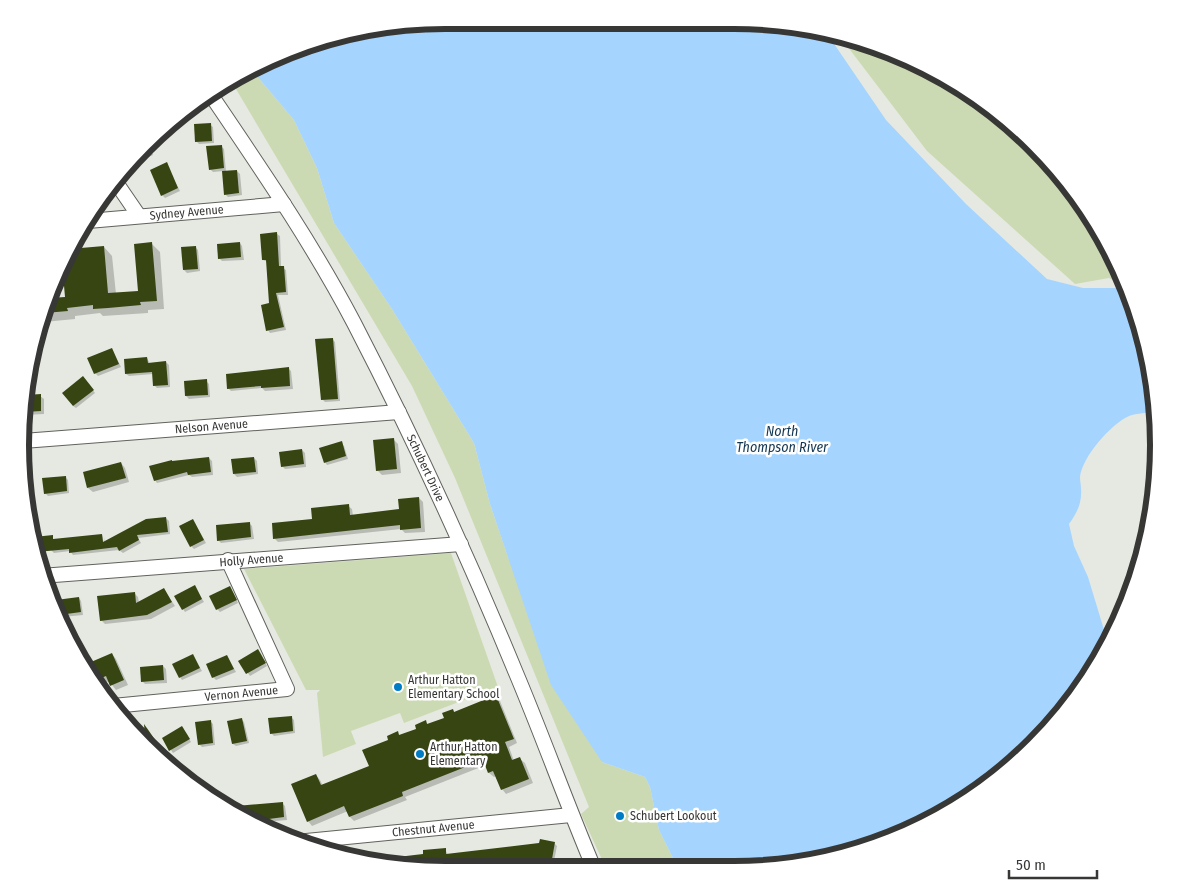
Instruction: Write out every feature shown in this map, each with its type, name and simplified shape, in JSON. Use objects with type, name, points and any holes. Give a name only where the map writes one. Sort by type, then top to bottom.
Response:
[{"type":"street","name":"Schubert Drive","points":[[214,99],[284,204],[353,321],[399,412],[461,544],[517,674],[591,861]]},
{"type":"street","points":[[119,187],[139,216]]},
{"type":"street","name":"Sydney Avenue","points":[[95,220],[284,204]]},
{"type":"street","name":"Nelson Avenue","points":[[29,441],[399,412]]},
{"type":"street","name":"Holly Avenue","points":[[50,575],[228,560],[461,544]]},
{"type":"street","name":"Vernon Avenue","points":[[121,705],[287,689],[228,560]]},
{"type":"street","name":"Chestnut Avenue","points":[[315,840],[571,814]]},
{"type":"green space","points":[[846,44],[893,60],[918,72],[965,99],[1008,132],[1047,171],[1080,214],[1117,282],[1109,278],[1075,284],[927,151]]},
{"type":"green space","points":[[256,75],[294,120],[317,168],[334,223],[392,309],[474,443],[490,504],[508,557],[602,762],[645,777],[650,787],[659,830],[674,861],[603,861],[581,814],[589,807],[455,478],[412,386],[234,87]]},
{"type":"green space","points":[[451,553],[498,687],[404,723],[400,713],[351,731],[356,744],[323,757],[317,693],[320,690],[306,690],[244,569]]},
{"type":"water","name":"North Thompson River","points":[[445,29],[734,29],[788,32],[832,41],[886,120],[966,204],[1047,279],[1083,288],[1120,288],[1128,311],[1142,364],[1149,412],[1129,416],[1114,426],[1098,442],[1082,469],[1080,477],[1080,503],[1077,512],[1069,524],[1074,546],[1088,577],[1105,633],[1080,676],[1064,698],[1028,739],[987,775],[942,805],[893,830],[842,847],[788,858],[734,861],[674,861],[659,830],[650,787],[645,777],[602,762],[551,685],[490,504],[474,443],[392,309],[334,223],[317,168],[294,120],[256,75],[286,60],[311,51],[337,43],[391,32]]},
{"type":"building","points":[[211,123],[212,141],[195,142],[194,124]]},
{"type":"building","points":[[222,145],[224,168],[209,170],[206,146]]},
{"type":"building","points":[[167,162],[178,188],[161,196],[150,170]]},
{"type":"building","points":[[237,170],[239,193],[224,195],[222,171]]},
{"type":"building","points":[[277,232],[279,266],[284,266],[286,292],[276,293],[284,327],[266,331],[261,305],[269,303],[266,260],[262,260],[260,234]]},
{"type":"building","points":[[152,242],[157,301],[140,302],[141,305],[93,309],[93,305],[67,308],[68,311],[51,313],[56,298],[65,297],[63,279],[79,248],[104,246],[108,293],[138,291],[134,244]]},
{"type":"building","points":[[240,242],[241,257],[218,259],[217,244]]},
{"type":"building","points":[[196,246],[198,269],[183,270],[181,247]]},
{"type":"building","points":[[333,338],[338,399],[321,400],[315,339]]},
{"type":"building","points":[[112,348],[119,364],[94,374],[87,358]]},
{"type":"building","points":[[147,357],[148,363],[166,361],[168,385],[153,386],[152,372],[125,374],[124,359]]},
{"type":"building","points":[[289,367],[290,386],[227,389],[226,374]]},
{"type":"building","points":[[83,376],[94,390],[73,406],[62,393]]},
{"type":"building","points":[[207,379],[208,395],[185,396],[184,381]]},
{"type":"building","points":[[41,394],[41,411],[30,412],[32,395]]},
{"type":"building","points":[[394,438],[397,469],[376,471],[373,440]]},
{"type":"building","points":[[342,441],[346,456],[324,463],[319,448]]},
{"type":"building","points":[[302,449],[304,464],[281,467],[279,452]]},
{"type":"building","points":[[209,457],[211,472],[188,475],[187,472],[154,481],[149,466],[172,460]]},
{"type":"building","points":[[254,457],[256,472],[233,474],[231,459]]},
{"type":"building","points":[[121,462],[126,478],[87,488],[83,472]]},
{"type":"building","points":[[66,476],[67,491],[44,494],[42,478]]},
{"type":"building","points":[[419,497],[421,528],[400,530],[400,525],[273,539],[272,523],[312,519],[311,508],[349,504],[350,515],[399,509],[398,499]]},
{"type":"building","points":[[166,517],[168,532],[137,535],[139,540],[119,551],[117,547],[69,553],[69,549],[43,551],[39,536],[53,535],[53,539],[102,534],[103,542],[146,519]]},
{"type":"building","points":[[193,519],[204,540],[190,547],[179,526]]},
{"type":"building","points":[[250,522],[251,537],[217,541],[216,525]]},
{"type":"building","points":[[195,585],[202,599],[182,610],[174,596]]},
{"type":"building","points":[[230,586],[237,600],[216,610],[209,596]]},
{"type":"building","points":[[164,588],[172,602],[147,615],[100,621],[97,596],[135,592],[136,603]]},
{"type":"building","points":[[79,597],[81,612],[65,614],[58,600]]},
{"type":"building","points":[[258,649],[266,663],[246,674],[238,661]]},
{"type":"building","points":[[112,653],[124,680],[110,686],[106,676],[101,678],[91,662]]},
{"type":"building","points":[[193,654],[200,668],[179,678],[172,664]]},
{"type":"building","points":[[227,655],[234,669],[212,678],[206,664]]},
{"type":"building","points":[[163,665],[164,680],[141,682],[140,667]]},
{"type":"building","name":"Arthur Hatton Elementary","points":[[496,695],[514,739],[505,742],[512,760],[520,757],[529,779],[501,790],[493,771],[488,773],[483,760],[402,792],[403,796],[349,817],[344,806],[307,822],[291,784],[316,774],[321,785],[369,766],[362,750],[388,740],[387,736],[398,731],[399,735],[416,729],[415,725],[426,720],[427,724],[444,718],[442,713],[453,709],[454,712]]},
{"type":"building","points":[[292,716],[293,731],[270,734],[268,718]]},
{"type":"building","points":[[242,718],[247,741],[232,744],[227,721]]},
{"type":"building","points":[[211,720],[213,743],[198,745],[195,722]]},
{"type":"building","points":[[144,724],[158,744],[157,745],[145,732]]},
{"type":"building","points":[[182,726],[190,739],[169,751],[162,738]]},
{"type":"building","points":[[283,802],[284,817],[264,820],[238,806]]},
{"type":"building","points":[[540,839],[555,842],[552,861],[445,861],[390,858],[423,854],[423,850],[446,848],[446,854],[539,843]]},
{"type":"place","name":"Arthur Hatton Elementary School","points":[[398,687]]},
{"type":"place","name":"Arthur Hatton Elementary","points":[[420,754]]},
{"type":"place","name":"Schubert Lookout","points":[[620,816]]}]
